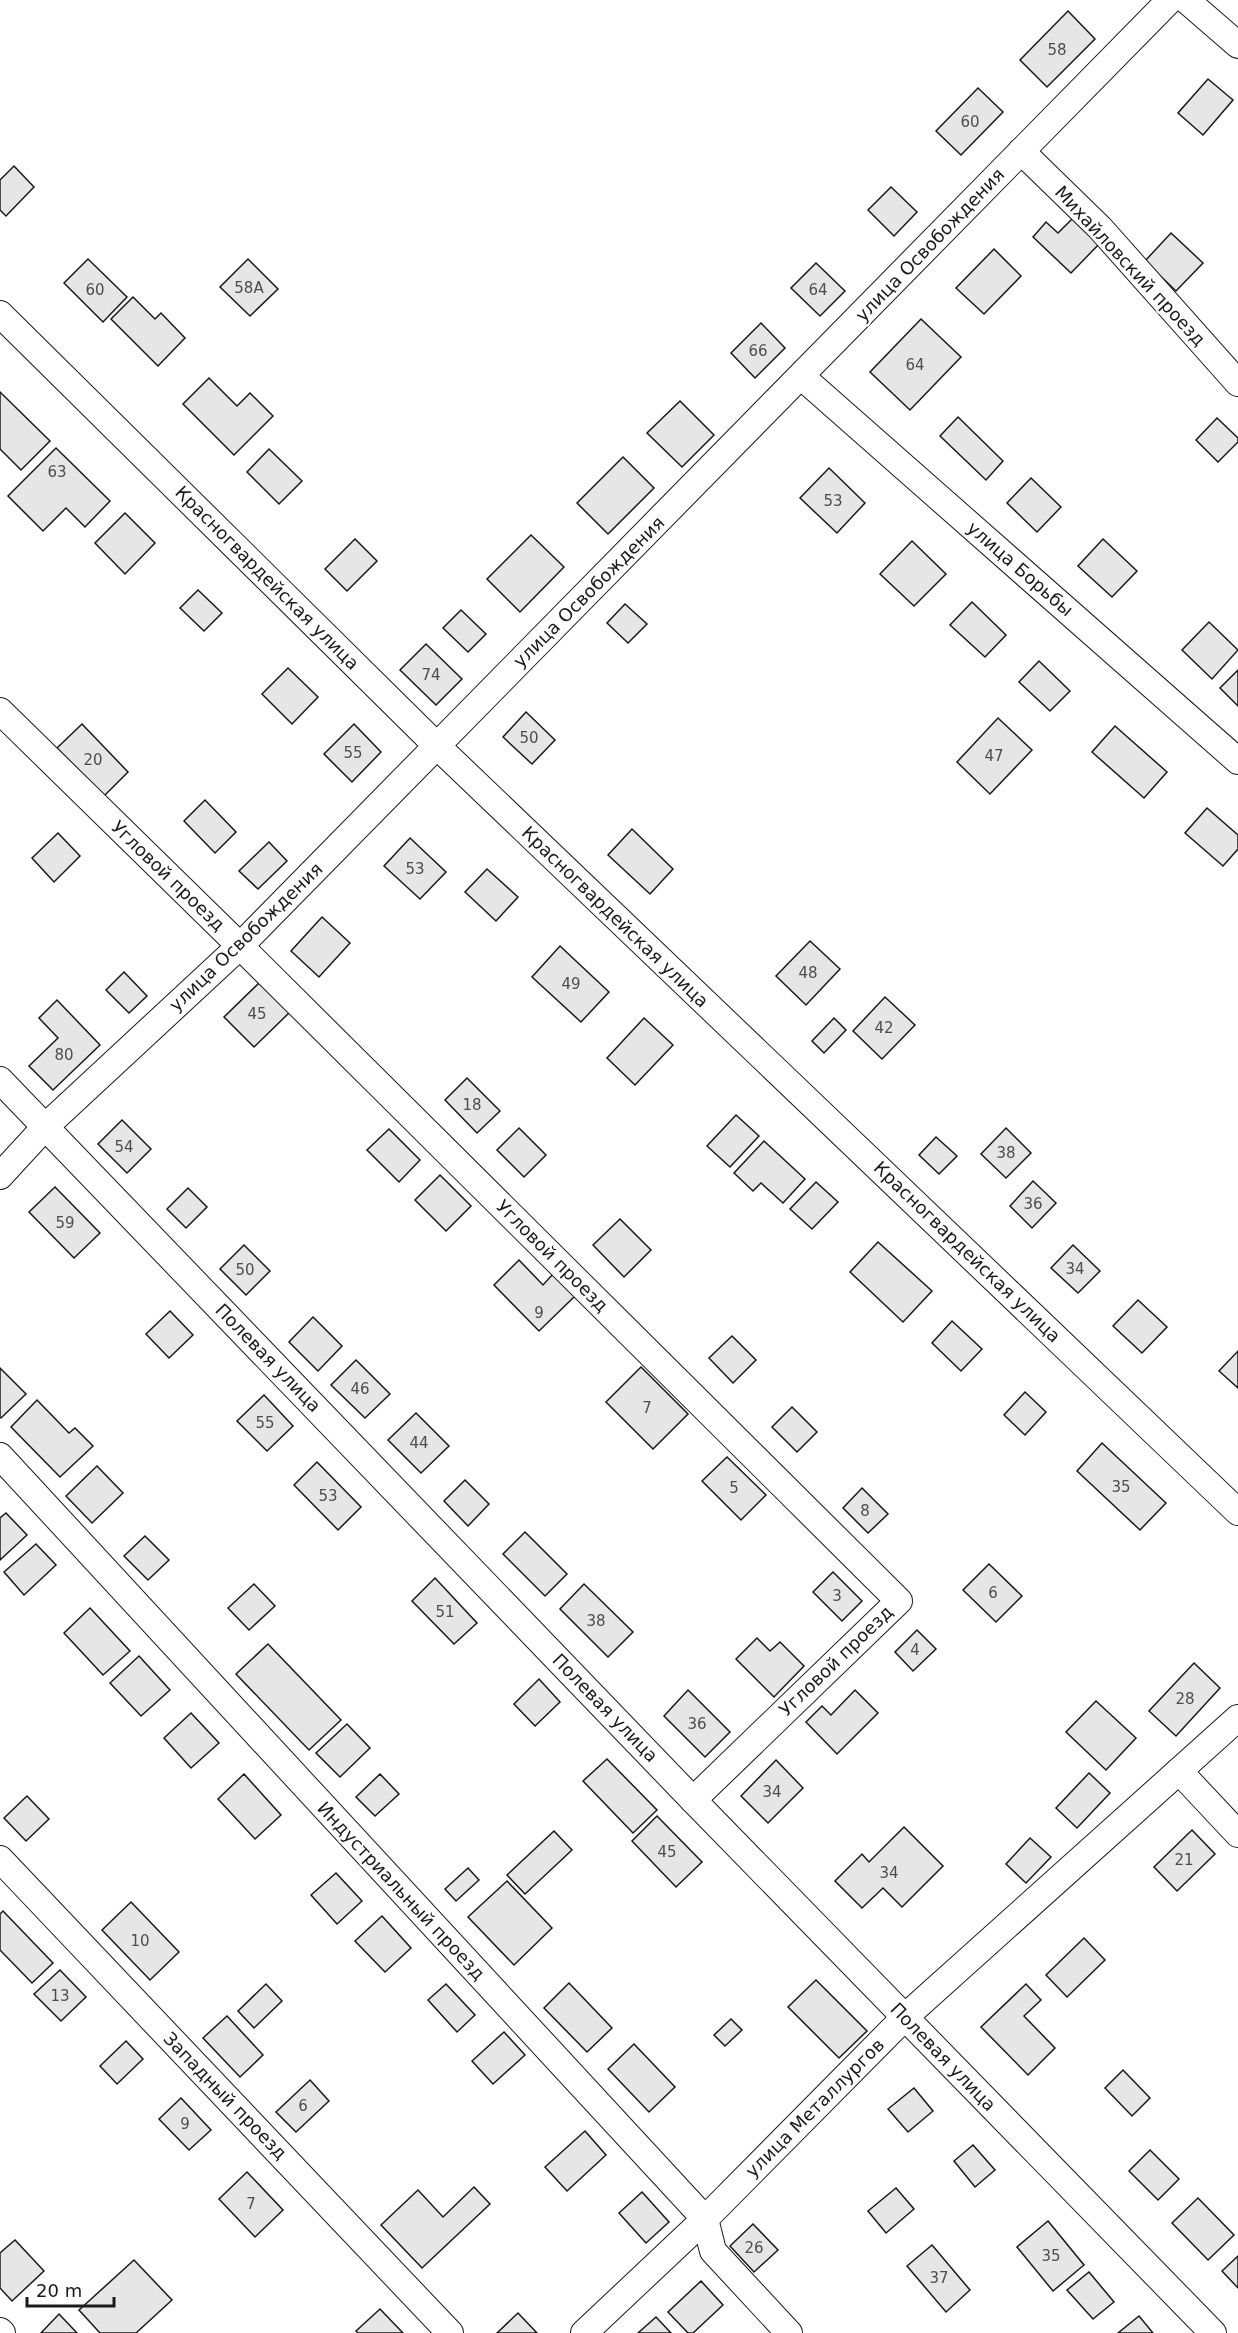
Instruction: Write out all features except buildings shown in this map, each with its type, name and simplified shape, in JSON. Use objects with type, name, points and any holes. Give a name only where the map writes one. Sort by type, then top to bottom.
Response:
[{"type":"street","name":"улица Освобождения","points":[[0,1176],[45,1126],[240,946],[802,377],[1170,0]]},
{"type":"street","points":[[1186,0],[1238,45]]},
{"type":"street","name":"Михайловский проезд","points":[[1021,151],[1100,228],[1238,383]]},
{"type":"street","name":"Красногвардейская улица","points":[[0,314],[437,746],[1238,1512]]},
{"type":"street","name":"улица Борьбы","points":[[802,377],[1238,761]]},
{"type":"street","name":"Угловой проезд","points":[[0,711],[240,946],[899,1602],[693,1800]]},
{"type":"street","name":"Полевая улица","points":[[0,1080],[693,1800],[1213,2333]]},
{"type":"street","name":"Индустриальный проезд","points":[[0,1456],[705,2219],[713,2251],[789,2333]]},
{"type":"street","name":"улица Металлургов","points":[[584,2333],[705,2219],[905,2018],[1238,1718]]},
{"type":"street","points":[[1179,1771],[1238,1834]]},
{"type":"street","name":"Западный проезд","points":[[0,1859],[450,2333]]}]
